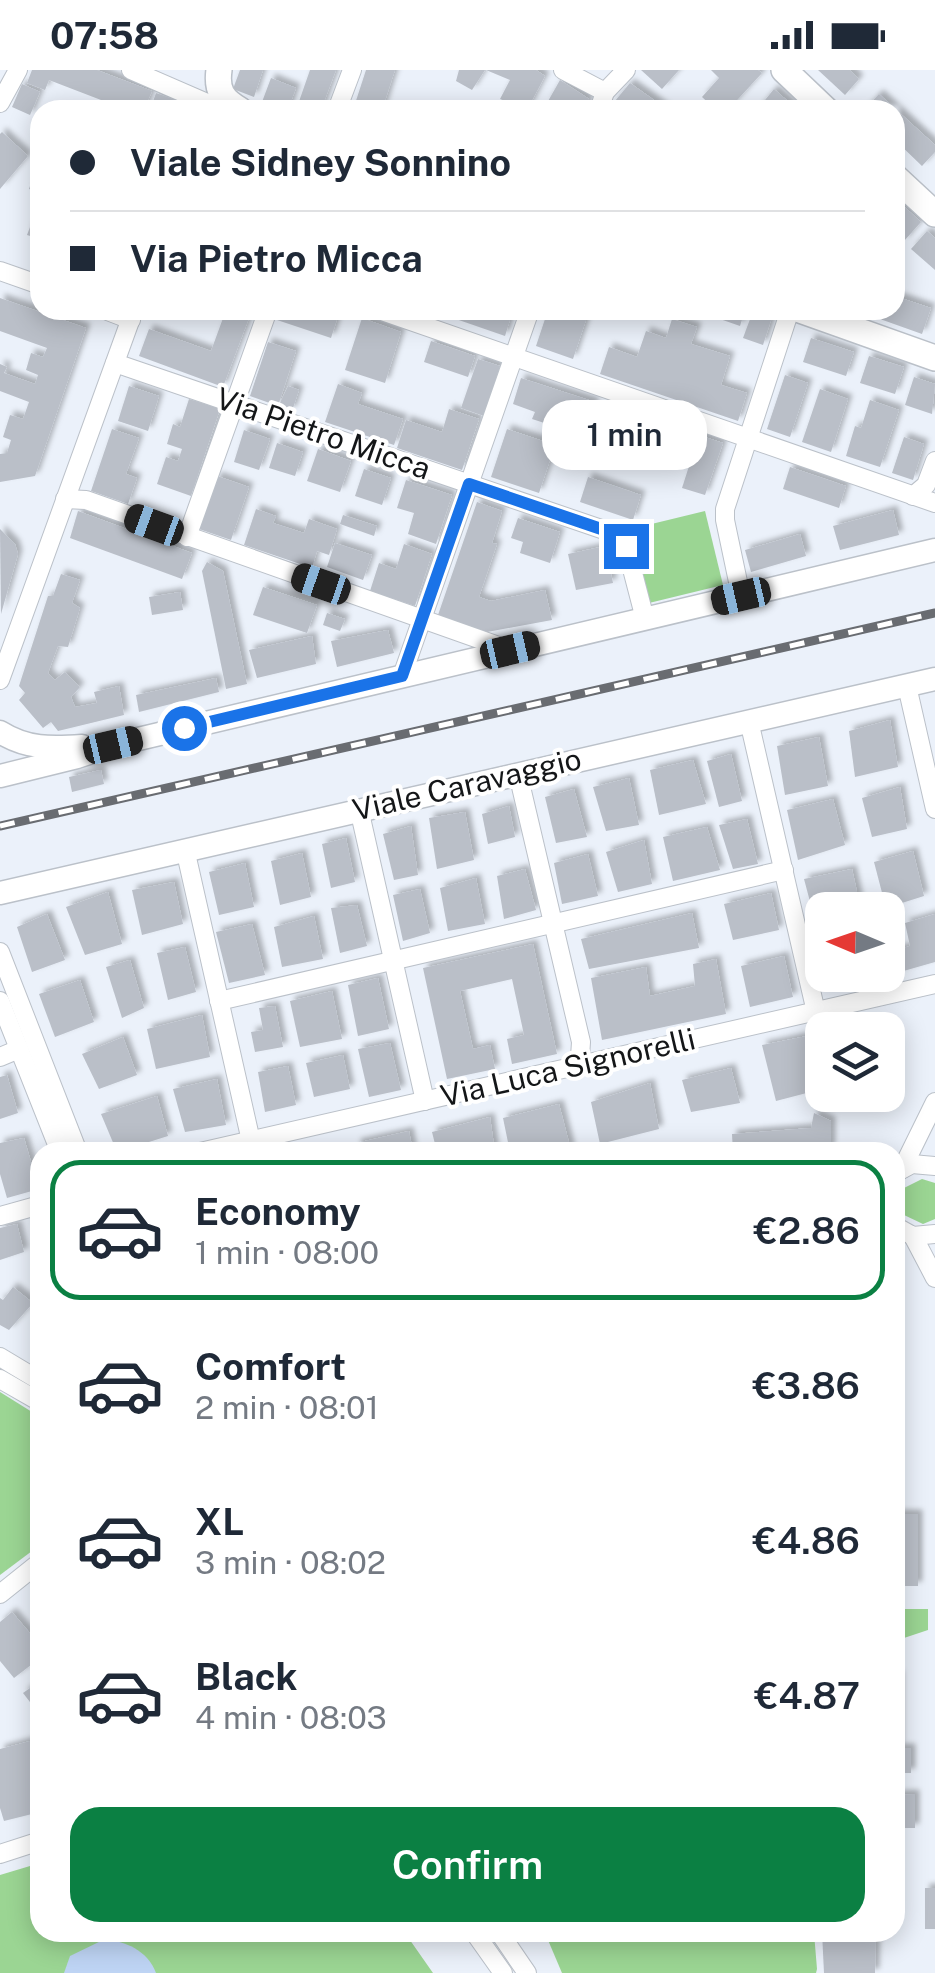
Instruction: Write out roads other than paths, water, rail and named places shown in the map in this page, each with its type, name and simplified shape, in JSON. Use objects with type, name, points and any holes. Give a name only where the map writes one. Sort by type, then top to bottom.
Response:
[{"type":"main road","points":[[219,70],[217,82],[227,100]]},
{"type":"main road","points":[[784,70],[816,100]]},
{"type":"main road","points":[[905,186],[935,214]]},
{"type":"main road","points":[[828,320],[935,358]]},
{"type":"street","points":[[0,103],[18,70]]},
{"type":"street","points":[[131,70],[199,100]]},
{"type":"street","points":[[341,100],[352,70]]},
{"type":"street","points":[[563,70],[601,100]]},
{"type":"street","points":[[603,100],[626,70]]},
{"type":"street","points":[[0,271],[30,282]]},
{"type":"street","points":[[0,680],[130,320]]},
{"type":"street","points":[[187,537],[265,320]]},
{"type":"street","points":[[408,320],[935,503]]},
{"type":"street","points":[[402,676],[527,320]]},
{"type":"street","points":[[741,596],[725,520],[728,497],[787,320]]},
{"type":"street","name":"Via Pietro Micca","points":[[115,362],[610,532],[626,546],[645,619]]},
{"type":"street","points":[[913,496],[926,485],[935,461]]},
{"type":"street","points":[[66,499],[86,500],[510,650]]},
{"type":"street","points":[[0,776],[113,745],[935,550]]},
{"type":"street","name":"Viale Caravaggio","points":[[0,894],[935,679]]},
{"type":"street","points":[[907,686],[935,809]]},
{"type":"street","points":[[750,721],[816,1012]]},
{"type":"street","points":[[0,732],[28,746],[113,745]]},
{"type":"street","points":[[518,774],[581,1042],[580,1057],[574,1067]]},
{"type":"street","points":[[359,809],[425,1101]]},
{"type":"street","points":[[185,850],[251,1141]]},
{"type":"street","points":[[219,1001],[784,870]]},
{"type":"street","points":[[0,952],[74,1142]]},
{"type":"street","name":"Via Luca Signorelli","points":[[816,1012],[935,984]]},
{"type":"street","points":[[0,1001],[56,1142]]},
{"type":"street","name":"Via Luca Signorelli","points":[[246,1142],[805,1014]]},
{"type":"street","points":[[0,1057],[20,1049]]},
{"type":"street","points":[[905,1159],[935,1102]]},
{"type":"street","points":[[905,1170],[924,1163],[935,1166]]},
{"type":"street","points":[[0,1216],[30,1208]]},
{"type":"street","points":[[905,1234],[935,1234]]},
{"type":"street","points":[[905,1237],[935,1278]]},
{"type":"street","points":[[0,1357],[30,1375]]},
{"type":"street","points":[[0,1379],[30,1396]]},
{"type":"street","points":[[0,1594],[30,1570]]},
{"type":"street","points":[[0,1854],[30,1845]]},
{"type":"street","points":[[481,1942],[502,1973]]},
{"type":"street","points":[[506,1942],[527,1973]]},
{"type":"water","points":[[99,1942],[119,1942],[135,1948],[156,1973],[64,1973],[70,1956]]},
{"type":"railway","points":[[0,826],[935,613]]}]
